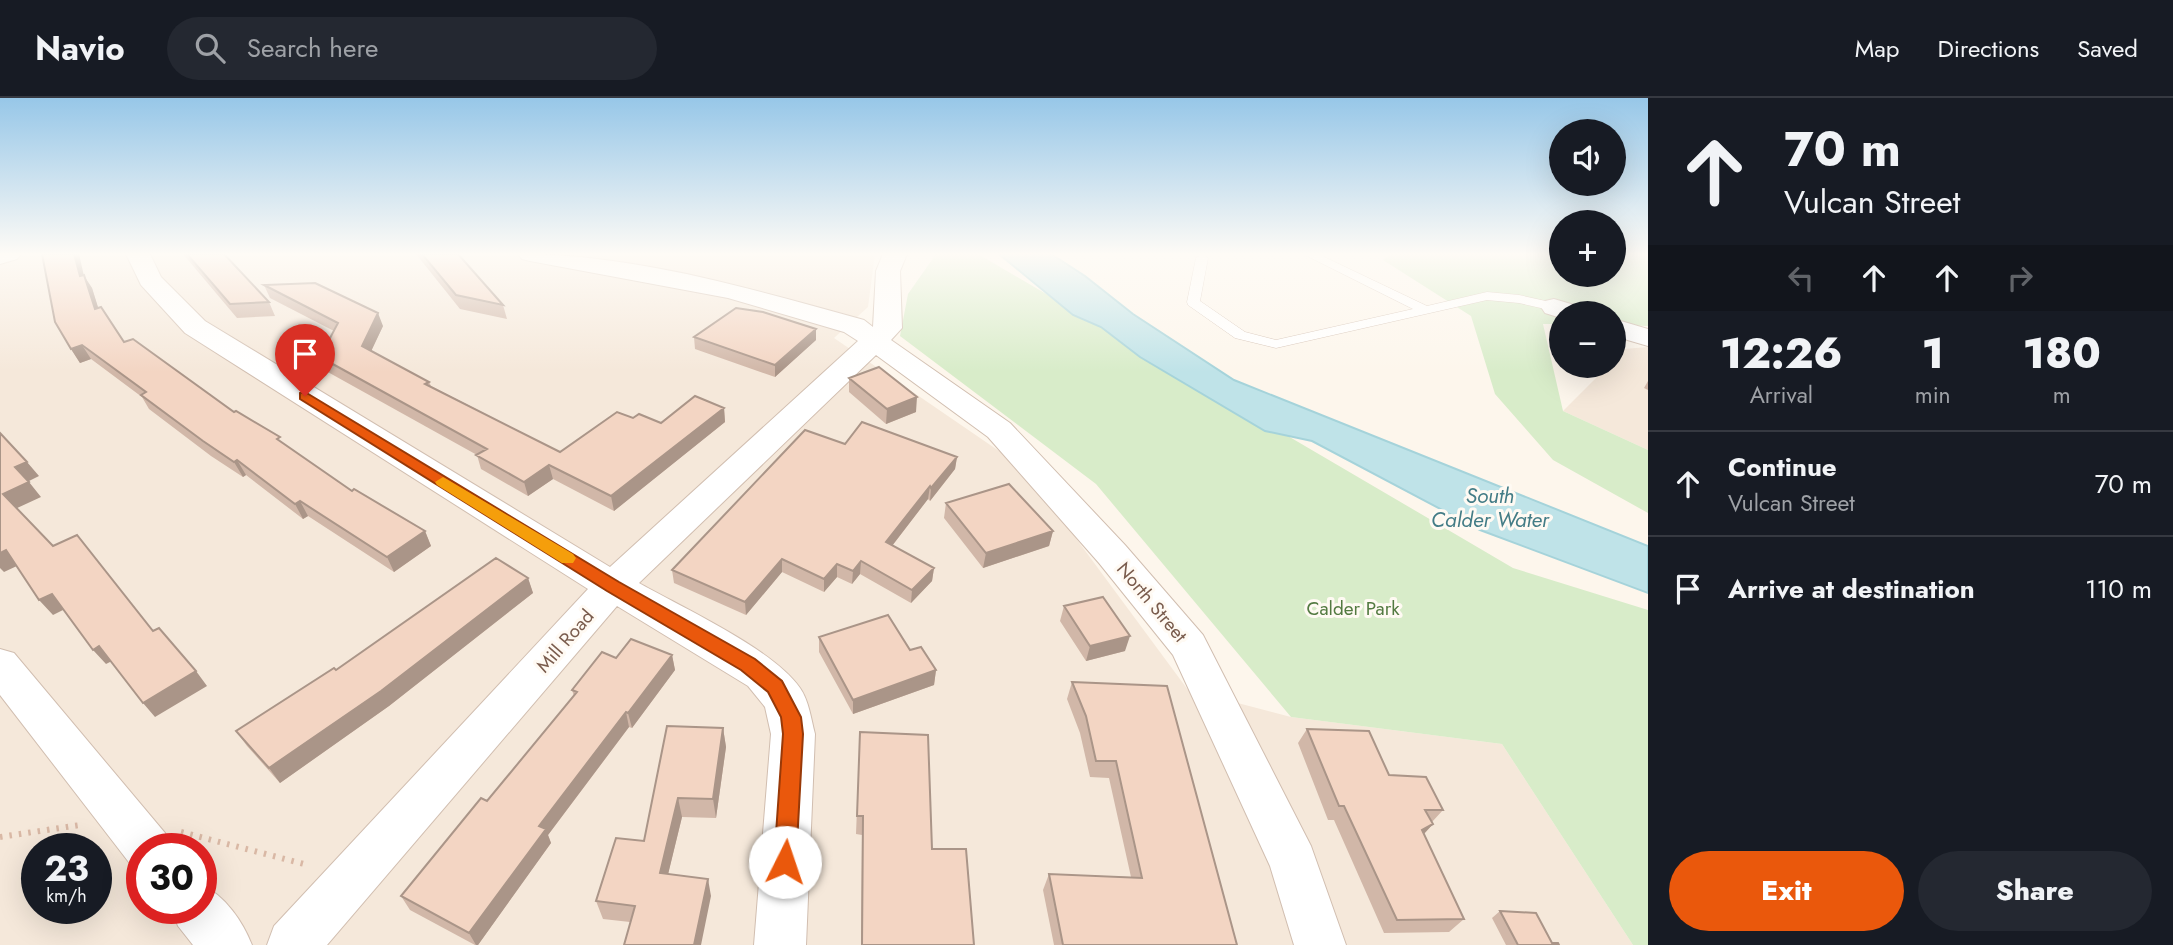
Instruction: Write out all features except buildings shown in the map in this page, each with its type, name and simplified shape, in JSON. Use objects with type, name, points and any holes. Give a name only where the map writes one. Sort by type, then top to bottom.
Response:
[{"type":"street","points":[[163,294],[195,327],[613,586],[763,674],[785,701],[793,734],[780,945]]},
{"type":"street","name":"North Street","points":[[741,294],[881,333],[999,430],[1112,554],[1189,646],[1294,863],[1320,945]]},
{"type":"street","points":[[881,333],[885,294]]},
{"type":"street","points":[[1626,331],[1648,338]]},
{"type":"street","name":"Mill Road","points":[[293,945],[613,586],[881,333]]},
{"type":"street","points":[[0,665],[135,833]]},
{"type":"street","points":[[209,924],[226,945]]},
{"type":"lane","points":[[1195,294],[1193,302],[1240,335],[1276,344],[1487,296],[1519,299],[1549,306]]},
{"type":"lane","points":[[1391,294],[1425,310]]},
{"type":"shaded area","points":[[0,294],[870,294],[868,307],[834,338],[1024,468],[1188,690],[1291,717],[1502,744],[1633,945],[0,945]]},
{"type":"shaded area","points":[[1648,347],[1648,450],[1563,411],[1596,378],[1626,378],[1626,349]]},
{"type":"green space","name":"Calder Park","points":[[908,294],[1045,294],[1513,568],[1648,610],[1648,945],[1633,945],[1502,744],[1291,717],[1096,484],[900,336]]},
{"type":"green space","points":[[1436,294],[1648,294],[1648,326],[1626,325],[1626,301],[1549,301],[1549,324],[1543,324],[1549,350],[1549,378],[1555,378],[1563,411],[1648,450],[1648,513],[1553,460],[1495,394],[1471,316]]},
{"type":"water","name":"South Calder Water","points":[[1047,294],[1107,294],[1133,314],[1234,380],[1648,546],[1648,593],[1480,530],[1312,441],[1265,431],[1140,357],[1101,327],[1073,315]]},
{"type":"slow traffic","points":[[443,482],[567,558]]},
{"type":"route","points":[[305,396],[613,586],[763,674],[785,701],[793,734],[785,862]]}]
